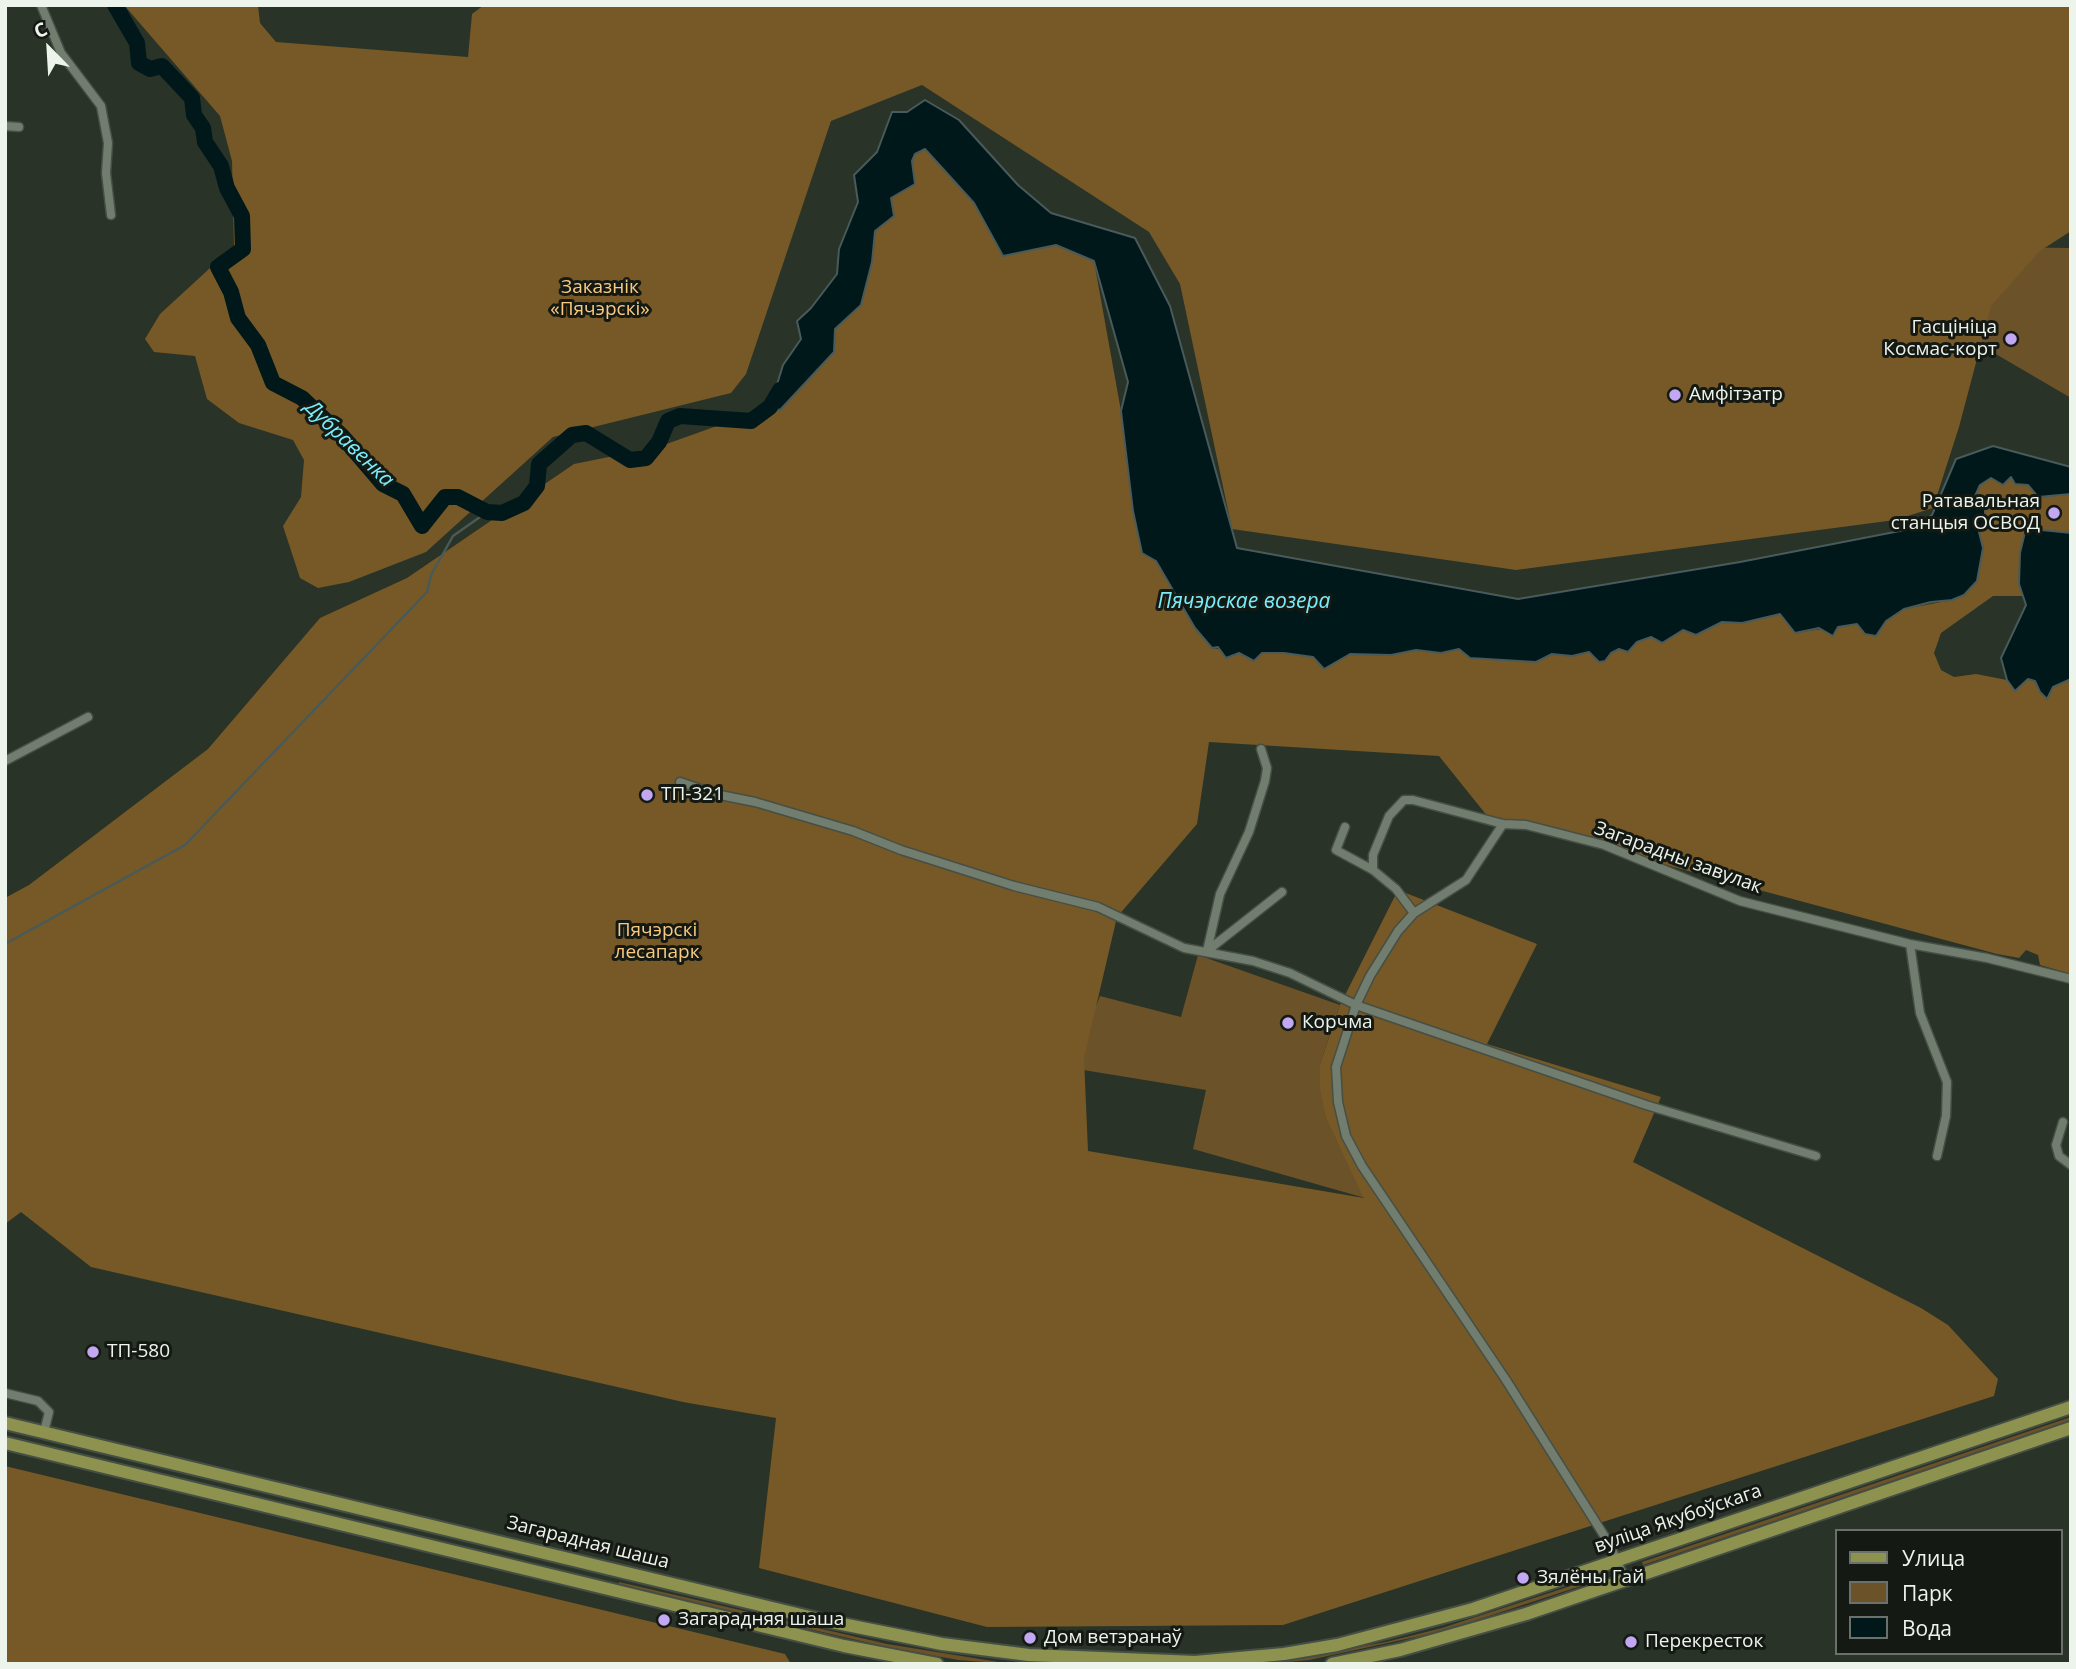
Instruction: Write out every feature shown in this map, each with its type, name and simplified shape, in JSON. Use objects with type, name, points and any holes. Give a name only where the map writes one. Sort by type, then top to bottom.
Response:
[{"type":"main road","name":"вуліца Якубоўскага","points":[[1168,1663],[1283,1654],[1337,1645],[1474,1609],[2071,1407]]},
{"type":"main road","name":"Загарадная шаша","points":[[5,1423],[822,1620],[942,1644],[1029,1655],[1168,1663]]},
{"type":"main road","name":"вуліца Якубоўскага","points":[[1332,1664],[1464,1633],[2071,1428]]},
{"type":"main road","name":"Загарадная шаша","points":[[5,1444],[844,1646],[937,1664]]},
{"type":"street","points":[[41,5],[61,53],[101,106],[108,143],[106,173],[111,215]]},
{"type":"street","points":[[5,126],[19,127]]},
{"type":"street","points":[[5,761],[88,717]]},
{"type":"street","points":[[1207,950],[1220,894],[1249,832],[1265,781],[1267,768],[1261,749]]},
{"type":"street","points":[[680,782],[853,831],[1014,886],[1098,907],[1184,948],[1207,950],[1290,973],[1356,1005],[1646,1105],[1816,1156]]},
{"type":"street","name":"Загарадны завулак","points":[[1373,870],[1373,855],[1379,837],[1398,805],[1404,800],[1413,800],[1503,824],[1526,825],[1604,845],[1740,901],[1910,944],[1987,958],[2071,979]]},
{"type":"street","points":[[1503,824],[1466,880],[1414,913],[1398,931],[1356,1005],[1336,1067],[1338,1102],[1346,1136],[1362,1166],[1408,1231],[1619,1560],[1625,1579]]},
{"type":"street","points":[[1345,827],[1336,850],[1373,870],[1396,889],[1414,913]]},
{"type":"street","points":[[1207,950],[1282,892]]},
{"type":"street","points":[[1910,944],[1920,1013],[1947,1082],[1946,1116],[1937,1156]]},
{"type":"street","points":[[2063,1122],[2056,1145],[2059,1156],[2071,1165]]},
{"type":"street","points":[[5,1393],[38,1401],[49,1412],[44,1432]]},
{"type":"green space","name":"Заказнік «Пячэрскі»","points":[[124,5],[258,5],[260,23],[276,42],[468,57],[472,14],[484,5],[2071,5],[2071,231],[2040,251],[1991,306],[1959,427],[1933,508],[1895,520],[1516,570],[1232,529],[1180,284],[1149,232],[922,85],[831,121],[746,374],[731,393],[553,437],[426,552],[349,582],[318,588],[300,578],[283,526],[301,497],[304,460],[293,440],[239,423],[207,399],[195,356],[154,352],[145,339],[160,314],[234,246],[232,161],[220,116]]},
{"type":"green space","name":"Пячэрскі лесапарк","points":[[925,148],[974,203],[1003,256],[1056,245],[1094,261],[1121,411],[1133,511],[1142,553],[1156,561],[1195,628],[1212,648],[1239,653],[1284,653],[1313,657],[1324,669],[1350,654],[1391,655],[1416,650],[1441,653],[1459,649],[1536,662],[1552,654],[1572,656],[1589,652],[1599,662],[1611,653],[1651,637],[1662,643],[1683,630],[1696,635],[1722,622],[1742,622],[1780,614],[1795,633],[1857,624],[1865,634],[1904,609],[1952,600],[1983,548],[1979,532],[1985,521],[1985,509],[1975,496],[1980,485],[1991,478],[2011,476],[2028,485],[2038,497],[2071,494],[2071,533],[2032,529],[2025,532],[2020,553],[2022,596],[1993,596],[1941,633],[1934,653],[1941,670],[1954,677],[1976,674],[2007,680],[2015,691],[2028,679],[2035,681],[2047,699],[2053,687],[2071,679],[2071,974],[2040,965],[2038,955],[2026,950],[2019,958],[1997,954],[1488,817],[1439,756],[1209,742],[1197,824],[1117,917],[1084,1058],[1088,1151],[1364,1198],[1326,1119],[1320,1088],[1320,1064],[1340,1005],[1398,890],[1537,944],[1487,1044],[1661,1097],[1633,1162],[1921,1308],[1948,1325],[1998,1379],[1994,1396],[1283,1625],[987,1627],[759,1568],[776,1418],[683,1402],[91,1267],[21,1212],[5,1224],[5,898],[29,885],[208,749],[320,618],[407,578],[574,464],[658,447],[770,407],[780,410],[835,329],[861,305],[872,262],[875,231],[893,216],[891,198],[915,154]]},
{"type":"green space","points":[[1995,247],[2071,248],[2071,398],[1970,339]]},
{"type":"green space","points":[[1198,955],[1340,1005],[1320,1064],[1326,1119],[1365,1198],[1193,1149],[1206,1090],[1071,1068],[1100,996],[1181,1017]]},
{"type":"green space","points":[[2071,1417],[2071,1420],[1643,1565],[1642,1562]]},
{"type":"green space","points":[[5,1466],[785,1654],[791,1664],[5,1664]]},
{"type":"green space","points":[[619,1582],[887,1644],[1011,1664],[958,1660],[887,1647],[618,1585]]},
{"type":"green space","points":[[1583,1582],[1584,1585],[1443,1631],[1309,1660],[1264,1664],[1386,1642],[1442,1628]]},
{"type":"water","name":"Пячэрскае возера","points":[[925,100],[959,120],[1018,185],[1051,213],[1135,238],[1170,306],[1237,548],[1518,599],[1740,562],[1905,530],[1932,515],[1956,459],[1993,446],[2071,467],[2071,494],[2038,497],[2028,485],[2015,484],[2011,477],[2003,485],[1991,478],[1980,485],[1975,496],[1985,509],[1985,521],[1979,532],[1983,548],[1977,581],[1964,595],[1952,600],[1904,609],[1886,621],[1876,636],[1865,634],[1857,624],[1838,627],[1833,636],[1819,628],[1795,633],[1780,614],[1742,623],[1722,622],[1696,635],[1683,630],[1662,643],[1651,637],[1637,642],[1628,652],[1619,649],[1611,653],[1605,661],[1599,662],[1589,652],[1572,656],[1552,654],[1536,662],[1470,658],[1459,649],[1441,653],[1416,650],[1391,655],[1350,654],[1324,669],[1313,657],[1284,653],[1262,653],[1254,661],[1239,653],[1226,658],[1218,647],[1212,648],[1195,628],[1156,561],[1142,553],[1133,511],[1121,411],[1128,382],[1094,261],[1056,245],[1003,256],[974,203],[925,149],[915,154],[912,161],[915,184],[891,198],[894,216],[875,231],[872,262],[861,305],[835,329],[834,352],[780,410],[770,407],[783,365],[801,339],[797,321],[811,308],[837,274],[839,249],[858,202],[854,175],[877,152],[892,112],[907,112]]},
{"type":"water","points":[[2032,529],[2071,533],[2071,679],[2053,687],[2047,699],[2035,681],[2028,679],[2015,691],[2007,680],[2001,658],[2026,605],[2019,584],[2020,553],[2025,532]]},
{"type":"waterway","name":"Дубравенка","points":[[115,5],[137,43],[139,63],[150,69],[162,66],[192,98],[194,115],[203,128],[205,142],[221,166],[227,188],[242,216],[243,249],[218,267],[231,292],[238,318],[258,345],[273,383],[302,398],[342,436],[383,484],[403,494],[422,526],[445,497],[458,497],[487,512],[502,513],[524,503],[537,486],[539,464],[572,435],[586,433],[630,460],[646,458],[659,442],[668,421],[680,416],[751,421],[770,407],[780,390]]},
{"type":"waterway","points":[[5,944],[185,845],[427,592],[431,575],[453,536],[487,512]]},
{"type":"place","name":"Гасцініца Космас-корт","points":[[2011,339]]},
{"type":"place","name":"Амфітэатр","points":[[1675,395]]},
{"type":"place","name":"Ратавальная станцыя ОСВОД","points":[[2054,513]]},
{"type":"place","name":"ТП-321","points":[[647,795]]},
{"type":"place","name":"Корчма","points":[[1288,1023]]},
{"type":"place","name":"ТП-580","points":[[93,1352]]},
{"type":"place","name":"Зялёны Гай","points":[[1523,1578]]},
{"type":"place","name":"Загарадняя шаша","points":[[664,1620]]},
{"type":"place","name":"Дом ветэранаў","points":[[1030,1638]]},
{"type":"place","name":"Перекресток","points":[[1631,1642]]}]
